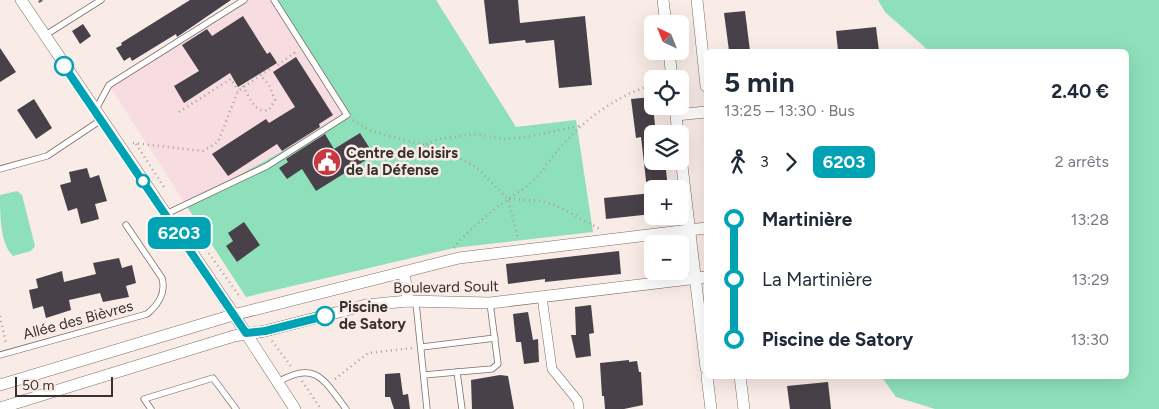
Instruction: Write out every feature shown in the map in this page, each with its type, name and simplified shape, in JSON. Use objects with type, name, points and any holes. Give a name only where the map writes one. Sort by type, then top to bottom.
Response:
[{"type":"street","points":[[21,0],[246,333],[295,409]]},
{"type":"street","points":[[664,0],[665,15]]},
{"type":"street","points":[[697,0],[704,67]]},
{"type":"street","points":[[689,111],[704,112]]},
{"type":"street","points":[[682,170],[689,231],[701,277],[704,332]]},
{"type":"street","name":"Boulevard Soult","points":[[0,385],[233,315],[445,262],[520,250],[704,228]]},
{"type":"street","points":[[404,272],[412,302]]},
{"type":"street","name":"Boulevard Soult","points":[[0,408],[246,333],[265,331],[366,305],[412,302],[490,303],[701,277]]},
{"type":"street","points":[[542,297],[552,369],[578,401],[579,409]]},
{"type":"street","points":[[707,379],[711,409]]},
{"type":"street","points":[[740,379],[744,409]]},
{"type":"lane","points":[[44,36],[101,0]]},
{"type":"lane","points":[[0,169],[46,156],[98,115],[109,85],[244,0]]},
{"type":"lane","points":[[166,214],[268,166],[347,115],[274,0]]},
{"type":"lane","name":"Allée des Bièvres","points":[[0,355],[147,314],[156,307],[164,286],[162,278],[126,225]]},
{"type":"lane","points":[[412,302],[422,347],[428,409]]},
{"type":"lane","points":[[424,375],[492,370],[498,364],[490,303]]},
{"type":"lane","points":[[422,347],[495,338]]},
{"type":"lane","points":[[278,382],[292,374],[304,371],[316,374],[327,384],[346,409]]},
{"type":"lane","points":[[457,372],[462,409]]},
{"type":"lane","points":[[151,409],[144,399],[213,378],[236,409]]},
{"type":"path","points":[[278,64],[304,47]]},
{"type":"path","points":[[116,142],[204,151],[218,142],[238,91],[271,68]]},
{"type":"path","points":[[243,86],[257,108],[269,110],[275,100],[269,85],[260,75]]},
{"type":"path","points":[[179,112],[231,79],[238,91]]},
{"type":"path","points":[[445,262],[458,241],[508,199],[530,184],[546,168],[566,141],[584,125],[632,91],[644,87]]},
{"type":"path","points":[[347,115],[371,130],[446,150],[476,167],[508,199],[520,250]]},
{"type":"path","points":[[425,145],[438,140],[476,134],[504,139],[527,137],[584,125]]},
{"type":"path","points":[[136,144],[178,209]]},
{"type":"path","points":[[508,199],[541,201],[557,206],[598,227],[612,240]]},
{"type":"path","points":[[195,233],[240,297]]},
{"type":"path","points":[[0,316],[8,352]]},
{"type":"path","points":[[327,384],[368,353],[422,347]]},
{"type":"shaded area","points":[[244,0],[274,0],[347,115],[186,205],[109,85]]},
{"type":"green space","points":[[274,0],[436,0],[516,127],[576,120],[593,232],[454,248],[246,297],[186,205],[347,115]]},
{"type":"green space","points":[[878,0],[1159,0],[1159,409],[935,409],[896,397],[883,379],[1129,379],[1129,49],[927,49],[885,12]]},
{"type":"green space","points":[[17,191],[22,195],[35,246],[31,251],[13,256],[5,244],[3,236],[0,195]]},
{"type":"building","points":[[190,0],[231,0],[177,37],[176,34],[132,61],[130,57],[124,61],[116,48],[122,45],[121,43]]},
{"type":"building","points":[[484,0],[518,0],[520,23],[585,16],[592,85],[559,88],[554,40],[526,43],[525,40],[489,44]]},
{"type":"building","points":[[745,11],[750,49],[729,49],[724,13]]},
{"type":"building","points":[[243,16],[267,54],[270,52],[277,63],[238,87],[230,73],[184,103],[174,86],[199,71],[182,45],[207,29],[212,36]]},
{"type":"building","points":[[83,24],[91,36],[80,44],[72,31]]},
{"type":"building","points":[[876,27],[879,49],[838,49],[836,31]]},
{"type":"building","points":[[0,48],[16,72],[0,82]]},
{"type":"building","points":[[296,57],[333,115],[319,124],[320,127],[282,151],[277,144],[228,176],[212,154],[266,119],[269,123],[295,107],[273,72]]},
{"type":"building","points":[[644,98],[644,115],[654,115],[655,125],[644,125],[644,163],[641,137],[636,138],[631,99]]},
{"type":"building","points":[[34,99],[52,128],[36,139],[17,110]]},
{"type":"building","name":"Centre de loisirs de la Défense","points":[[360,133],[374,155],[316,191],[302,169],[287,179],[279,168],[288,162],[286,159],[325,134],[334,149]]},
{"type":"building","points":[[87,168],[90,178],[99,175],[107,201],[95,204],[99,219],[81,224],[77,208],[68,211],[60,185],[71,182],[69,172]]},
{"type":"building","points":[[645,170],[666,170],[667,180],[646,180]]},
{"type":"building","points":[[644,194],[644,215],[606,219],[604,198]]},
{"type":"building","points":[[244,222],[260,245],[237,262],[226,246],[233,241],[228,233]]},
{"type":"building","points":[[619,251],[621,274],[545,282],[545,279],[508,284],[506,264]]},
{"type":"building","points":[[119,258],[122,268],[132,265],[136,283],[126,286],[129,297],[103,302],[100,293],[69,300],[71,310],[46,318],[43,306],[33,309],[29,290],[38,288],[36,279],[62,271],[64,282],[96,274],[93,263]]},
{"type":"building","points":[[591,305],[594,333],[589,334],[591,356],[576,358],[571,335],[576,335],[575,307]]},
{"type":"building","points":[[528,312],[533,340],[538,339],[539,362],[524,364],[521,342],[516,342],[513,314]]},
{"type":"building","points":[[629,360],[629,362],[637,361],[639,372],[641,372],[643,405],[624,409],[605,409],[604,396],[602,396],[600,363]]},
{"type":"building","points":[[400,373],[403,395],[408,394],[410,409],[394,409],[390,397],[385,397],[385,374]]},
{"type":"building","points":[[500,375],[508,376],[514,409],[472,409],[471,380]]},
{"type":"building","points":[[828,382],[831,409],[790,409],[787,386]]},
{"type":"bus line","name":"6203","points":[[64,66],[246,333],[265,331],[325,316]]},
{"type":"place","name":"Centre de loisirs de la Défense","points":[[327,162]]},
{"type":"place","name":"Piscine de Satory","points":[[325,316]]}]
